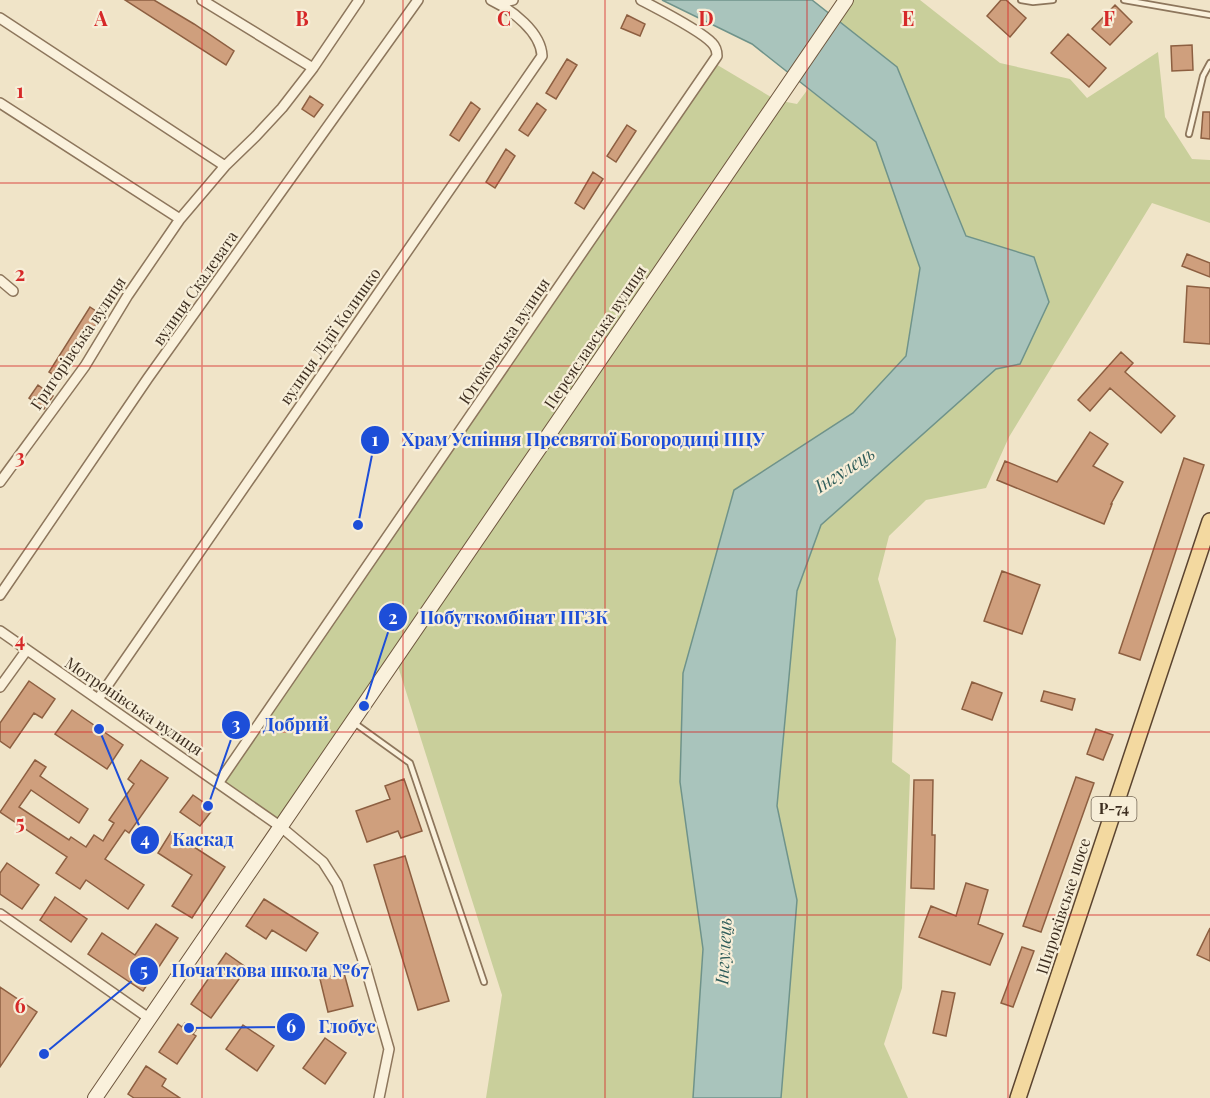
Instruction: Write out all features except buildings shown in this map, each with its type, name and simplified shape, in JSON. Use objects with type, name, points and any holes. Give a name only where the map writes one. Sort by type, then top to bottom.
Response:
[{"type":"main road","name":"Широківське шосе","points":[[1018,1098],[1210,521]]},
{"type":"street","points":[[202,0],[313,68]]},
{"type":"street","name":"Григорівська вулиця","points":[[0,482],[85,366],[128,295],[180,219],[225,166],[256,136],[313,68],[359,0]]},
{"type":"street","name":"вулиця Скалевата","points":[[0,596],[148,378],[418,0]]},
{"type":"street","points":[[495,2],[513,0]]},
{"type":"street","name":"Югоковська вулиця","points":[[219,782],[717,56],[712,43],[641,0]]},
{"type":"street","name":"Переяславська вулиця","points":[[95,1098],[776,100],[846,1]]},
{"type":"street","name":"вулиця Лідії Колишко","points":[[98,699],[542,57],[542,49],[536,38],[516,16],[495,2]]},
{"type":"street","points":[[0,18],[225,166]]},
{"type":"street","points":[[0,102],[180,219]]},
{"type":"street","points":[[0,280],[13,291]]},
{"type":"street","name":"Мотронівська вулиця","points":[[0,632],[219,782],[281,827],[323,862],[337,884],[366,969],[389,1049],[379,1098]]},
{"type":"street","points":[[0,687],[26,651]]},
{"type":"street","points":[[0,914],[150,1018]]},
{"type":"lane","points":[[1021,0],[1033,2],[1053,0]]},
{"type":"lane","points":[[1124,0],[1210,15]]},
{"type":"lane","points":[[1190,134],[1203,76],[1210,63]]},
{"type":"lane","points":[[353,722],[410,763],[484,982]]},
{"type":"green space","points":[[847,0],[920,0],[1000,63],[1070,79],[1087,98],[1158,52],[1165,117],[1192,159],[1210,160],[1210,223],[1152,203],[1009,437],[986,488],[926,500],[889,536],[878,579],[896,639],[892,762],[910,775],[902,988],[884,1044],[908,1098],[781,1098],[797,900],[777,806],[797,592],[821,525],[996,369],[1020,364],[1034,257],[966,236],[897,67],[834,18]]},
{"type":"green space","points":[[714,63],[776,100],[797,104],[808,89],[876,142],[920,268],[906,356],[853,413],[734,490],[680,782],[703,949],[693,1098],[486,1098],[502,995],[396,660],[281,827],[219,782]]},
{"type":"water","name":"Інгулець","points":[[662,0],[812,0],[897,67],[966,236],[1034,257],[1049,302],[1020,364],[996,369],[821,525],[797,591],[777,806],[797,900],[781,1098],[693,1098],[703,949],[680,782],[683,673],[734,490],[853,413],[906,356],[920,268],[876,142],[752,44]]},
{"type":"place","name":"Храм Успіння Пресвятої Богородиці ПЦУ","points":[[358,525]]},
{"type":"place","name":"Побуткомбінат ПГЗК","points":[[364,706]]},
{"type":"place","name":"Каскад","points":[[99,729]]},
{"type":"place","name":"Добрий","points":[[208,806]]},
{"type":"place","name":"Глобус","points":[[189,1028]]},
{"type":"place","name":"Початкова школа №67","points":[[44,1054]]}]
